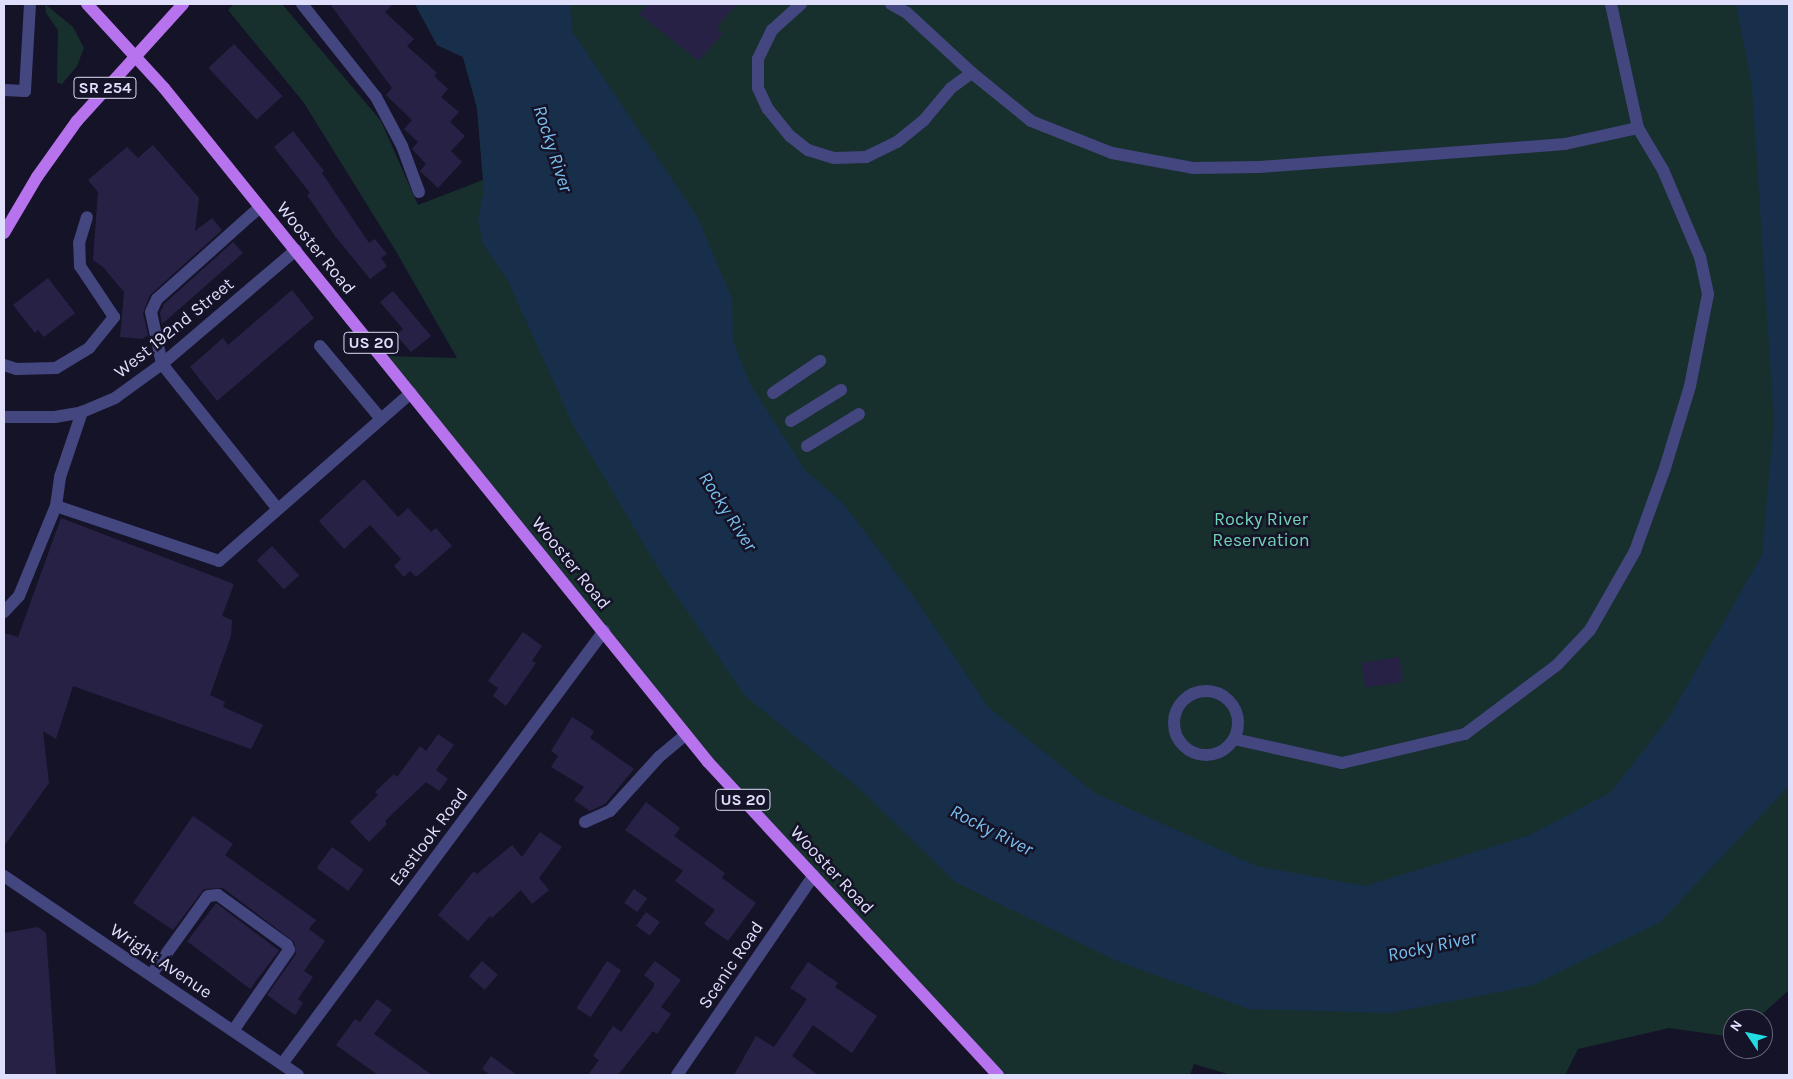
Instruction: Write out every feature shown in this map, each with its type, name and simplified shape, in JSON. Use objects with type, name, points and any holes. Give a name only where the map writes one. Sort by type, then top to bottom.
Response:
[{"type":"main road","name":"Wooster Road","points":[[87,4],[135,56],[296,250],[686,734],[998,1075]]},
{"type":"main road","points":[[135,56],[180,7]]},
{"type":"main road","name":"SR 254","points":[[4,233],[37,177],[77,121],[135,56]]},
{"type":"street","points":[[4,90],[25,91],[30,4]]},
{"type":"street","points":[[302,4],[376,97],[402,146],[419,192]]},
{"type":"street","points":[[802,4],[772,30],[758,59],[758,88],[768,109],[790,136],[808,150],[834,158],[866,157],[897,142],[924,120],[951,88],[972,73]]},
{"type":"street","points":[[891,4],[934,36],[972,73],[1031,121],[1112,153],[1193,168],[1260,167],[1565,144],[1638,128]]},
{"type":"street","points":[[1234,739],[1342,763],[1465,734],[1557,665],[1590,630],[1635,551],[1665,468],[1690,386],[1708,294],[1700,257],[1663,170],[1638,128],[1611,4]]},
{"type":"street","points":[[260,208],[157,299],[151,312],[162,364],[278,508]]},
{"type":"street","points":[[4,365],[16,369],[56,368],[89,348],[114,317],[80,266],[79,243],[87,217]]},
{"type":"street","name":"West 192nd Street","points":[[4,417],[55,418],[82,412],[114,398],[162,364],[296,250]]},
{"type":"street","points":[[320,346],[381,419]]},
{"type":"street","points":[[774,393],[820,361]]},
{"type":"street","points":[[792,421],[841,390]]},
{"type":"street","points":[[56,506],[218,561],[411,393]]},
{"type":"street","points":[[4,612],[20,596],[56,506],[60,477],[82,412]]},
{"type":"street","points":[[807,446],[858,414]]},
{"type":"street","name":"Eastlook Road","points":[[282,1064],[604,631]]},
{"type":"street","points":[[1197,691],[1212,691],[1225,697],[1235,708],[1238,722],[1234,739],[1227,748],[1214,755],[1199,756],[1186,750],[1177,739],[1173,724],[1176,710],[1184,698],[1197,691]]},
{"type":"street","points":[[585,822],[610,811],[659,757],[686,734]]},
{"type":"street","name":"Scenic Road","points":[[677,1075],[814,875]]},
{"type":"street","name":"Wright Avenue","points":[[4,876],[298,1075]]},
{"type":"street","points":[[151,975],[208,896],[218,895],[287,945],[289,950],[233,1031]]},
{"type":"green space","points":[[45,4],[73,27],[84,48],[77,66],[62,84],[57,83],[58,30],[46,13]]},
{"type":"green space","name":"Rocky River Reservation","points":[[234,4],[282,4],[381,121],[418,205],[483,180],[477,108],[463,57],[437,45],[415,4],[1789,4],[1789,990],[1768,1009],[1723,1009],[1723,1036],[1669,1028],[1578,1049],[1565,1075],[1231,1075],[1194,1064],[1190,1075],[1006,1075],[721,782],[384,356],[457,358],[397,253],[304,103],[228,10]]},
{"type":"water","name":"Rocky River","points":[[415,4],[570,4],[572,31],[698,218],[732,299],[733,341],[750,384],[806,471],[842,502],[917,601],[988,707],[1095,793],[1256,866],[1365,886],[1530,835],[1611,792],[1670,716],[1762,555],[1774,421],[1752,87],[1736,4],[1789,4],[1789,786],[1660,922],[1533,985],[1391,1013],[1249,1009],[1117,961],[955,882],[860,789],[745,696],[661,573],[573,425],[508,281],[483,244],[478,219],[484,190],[477,108],[463,57],[437,45]]},
{"type":"building","points":[[330,4],[393,4],[385,12],[414,39],[407,46],[437,73],[434,76],[448,89],[441,97],[459,112],[450,122],[465,136],[451,151],[462,162],[438,188],[420,171],[426,164],[412,149],[418,142],[404,129],[412,120],[386,95],[392,88]]},
{"type":"building","points":[[648,4],[737,4],[717,27],[723,33],[699,61],[639,14]]},
{"type":"building","points":[[234,44],[282,96],[257,120],[208,68]]},
{"type":"building","points":[[293,131],[324,171],[322,173],[369,243],[375,239],[387,254],[381,258],[387,266],[370,279],[335,236],[307,195],[310,193],[274,147]]},
{"type":"building","points":[[153,145],[199,198],[195,231],[212,218],[222,230],[150,295],[143,313],[148,335],[142,339],[120,337],[124,292],[103,267],[93,260],[98,192],[88,180],[127,147],[138,158]]},
{"type":"building","points":[[233,242],[243,253],[162,324],[160,313],[164,304]]},
{"type":"building","points":[[48,278],[75,313],[44,337],[38,330],[35,333],[13,305]]},
{"type":"building","points":[[292,290],[314,318],[217,401],[190,367],[223,338],[228,345]]},
{"type":"building","points":[[393,291],[431,336],[411,352],[396,335],[403,329],[380,302]]},
{"type":"building","points":[[364,479],[398,517],[408,508],[431,532],[436,528],[452,546],[416,577],[410,571],[404,577],[394,566],[401,559],[370,525],[344,549],[319,521]]},
{"type":"building","points":[[61,518],[234,584],[222,616],[232,620],[231,636],[210,695],[225,702],[223,707],[263,725],[251,749],[73,686],[56,739],[43,731],[49,783],[4,846],[4,633],[18,637]]},
{"type":"building","points":[[272,546],[299,575],[284,590],[257,560]]},
{"type":"building","points":[[523,632],[542,646],[532,661],[536,663],[506,706],[493,696],[498,688],[488,681]]},
{"type":"building","points":[[1399,657],[1403,682],[1365,688],[1361,663]]},
{"type":"building","points":[[572,717],[594,731],[590,738],[634,769],[605,804],[590,811],[574,800],[584,787],[551,767],[558,756],[551,751]]},
{"type":"building","points":[[438,734],[454,745],[436,770],[448,779],[439,791],[426,782],[385,821],[387,824],[369,842],[350,822],[378,795],[375,792],[394,774],[397,777],[420,746],[426,751]]},
{"type":"building","points":[[646,802],[680,828],[674,836],[725,873],[722,878],[756,903],[728,941],[704,924],[715,910],[675,881],[683,871],[625,830]]},
{"type":"building","points":[[193,816],[233,844],[225,855],[316,920],[309,929],[325,941],[304,971],[313,977],[298,999],[303,1003],[295,1015],[267,995],[296,954],[294,942],[223,888],[204,889],[173,930],[133,903]]},
{"type":"building","points":[[540,832],[562,847],[539,878],[549,890],[532,904],[521,890],[492,918],[490,916],[468,941],[438,915],[474,871],[477,874],[512,845],[522,857]]},
{"type":"building","points":[[332,847],[364,870],[348,891],[317,868]]},
{"type":"building","points":[[634,889],[647,898],[637,912],[624,903]]},
{"type":"building","points":[[216,903],[279,951],[250,989],[187,941]]},
{"type":"building","points":[[646,912],[660,922],[650,936],[636,926]]},
{"type":"building","points":[[38,927],[46,933],[56,1075],[4,1075],[4,933]]},
{"type":"building","points":[[482,961],[498,975],[485,990],[469,976]]},
{"type":"building","points":[[607,961],[621,970],[591,1017],[577,1008]]},
{"type":"building","points":[[655,961],[681,980],[661,1007],[671,1014],[657,1034],[653,1031],[618,1075],[588,1075],[599,1060],[593,1056],[613,1026],[621,1032],[653,988],[654,983],[644,975]]},
{"type":"building","points":[[808,962],[838,983],[835,987],[877,1016],[852,1053],[813,1025],[792,1056],[818,1075],[734,1075],[756,1036],[774,1047],[807,999],[790,988]]},
{"type":"building","points":[[377,999],[392,1010],[374,1034],[432,1075],[378,1075],[336,1045],[355,1019],[360,1022]]},
{"type":"building","points":[[491,1056],[517,1075],[490,1075],[482,1069]]}]
